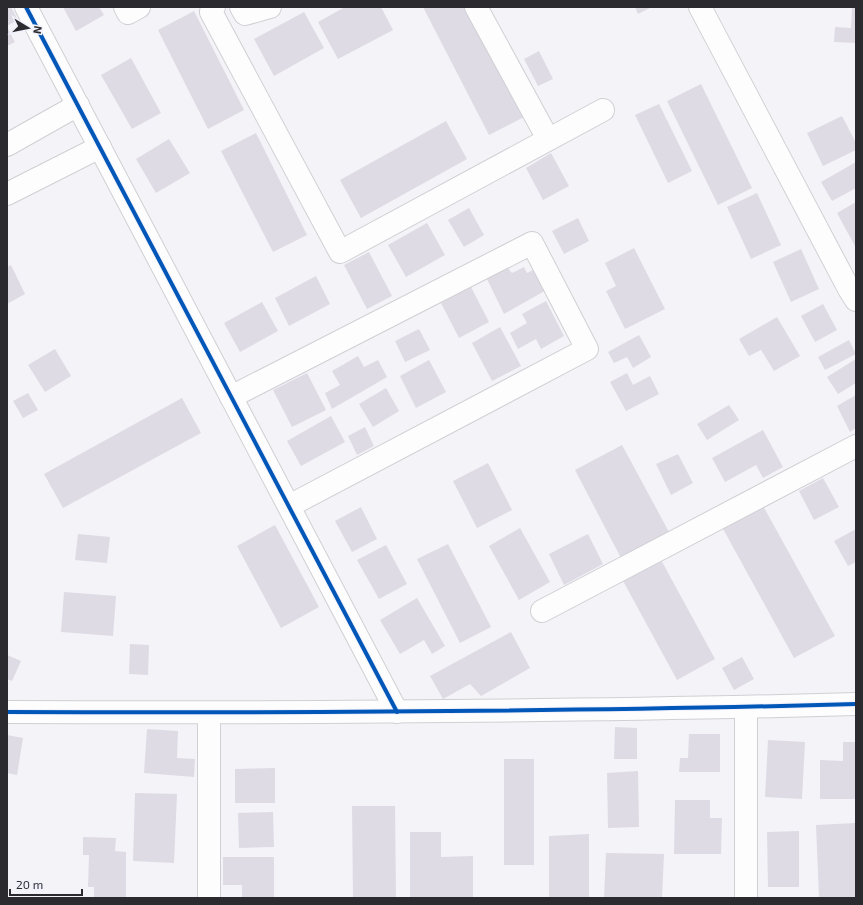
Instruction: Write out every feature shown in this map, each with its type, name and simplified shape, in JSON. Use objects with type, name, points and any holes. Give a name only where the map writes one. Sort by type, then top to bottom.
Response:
[{"type":"street","points":[[26,7],[397,712]]},
{"type":"street","points":[[125,7],[128,13],[139,7]]},
{"type":"street","points":[[214,7],[211,12],[340,252],[603,110]]},
{"type":"street","points":[[241,7],[245,14],[270,7]]},
{"type":"street","points":[[476,7],[548,140]]},
{"type":"street","points":[[700,7],[783,166],[856,300]]},
{"type":"street","points":[[7,146],[78,105]]},
{"type":"street","points":[[7,194],[100,147]]},
{"type":"street","points":[[231,397],[532,242],[587,349],[289,506]]},
{"type":"street","points":[[542,611],[856,446]]},
{"type":"street","points":[[7,712],[397,712],[856,704]]},
{"type":"street","points":[[746,707],[746,898]]},
{"type":"street","points":[[209,713],[209,898]]},
{"type":"building","points":[[7,7],[11,7],[18,20],[7,26]]},
{"type":"building","points":[[63,7],[99,7],[104,15],[76,31]]},
{"type":"building","points":[[345,7],[381,7],[393,30],[338,59],[318,22]]},
{"type":"building","points":[[423,7],[467,7],[524,117],[489,135]]},
{"type":"building","points":[[635,7],[652,7],[638,14]]},
{"type":"building","points":[[849,7],[856,7],[856,43],[834,42],[835,27],[851,28],[852,8]]},
{"type":"building","points":[[194,11],[244,110],[208,129],[158,30]]},
{"type":"building","points":[[304,12],[324,48],[274,76],[254,39]]},
{"type":"building","points":[[7,27],[15,42],[7,46]]},
{"type":"building","points":[[539,51],[553,79],[538,86],[524,59]]},
{"type":"building","points":[[131,58],[161,113],[132,129],[101,75]]},
{"type":"building","points":[[701,84],[752,188],[718,205],[667,101]]},
{"type":"building","points":[[659,104],[692,171],[668,183],[635,115]]},
{"type":"building","points":[[842,116],[856,143],[856,150],[823,166],[807,133]]},
{"type":"building","points":[[446,121],[467,159],[361,218],[340,180]]},
{"type":"building","points":[[256,133],[307,235],[273,252],[221,151]]},
{"type":"building","points":[[169,139],[190,173],[156,193],[136,159]]},
{"type":"building","points":[[551,153],[569,186],[543,200],[526,168]]},
{"type":"building","points":[[856,162],[856,188],[832,201],[821,182]]},
{"type":"building","points":[[757,193],[781,245],[751,259],[727,207]]},
{"type":"building","points":[[856,202],[856,248],[837,213]]},
{"type":"building","points":[[469,208],[484,235],[464,247],[448,220]]},
{"type":"building","points":[[578,218],[589,241],[564,254],[552,231]]},
{"type":"building","points":[[427,223],[445,255],[406,277],[388,245]]},
{"type":"building","points":[[634,248],[665,309],[625,329],[606,291],[616,286],[605,263]]},
{"type":"building","points":[[801,249],[819,289],[791,302],[773,262]]},
{"type":"building","points":[[369,252],[392,296],[367,309],[344,265]]},
{"type":"building","points":[[11,265],[25,294],[7,304],[7,267]]},
{"type":"building","points":[[524,267],[527,273],[537,268],[548,289],[504,314],[487,279],[508,268],[512,273]]},
{"type":"building","points":[[316,276],[330,304],[289,326],[275,298]]},
{"type":"building","points":[[471,287],[489,322],[459,338],[441,303]]},
{"type":"building","points":[[546,301],[564,336],[541,349],[536,339],[518,349],[510,333],[527,323],[522,314]]},
{"type":"building","points":[[262,302],[278,331],[240,352],[224,323]]},
{"type":"building","points":[[823,304],[837,330],[815,342],[801,316]]},
{"type":"building","points":[[777,317],[800,356],[774,371],[761,350],[749,356],[739,339]]},
{"type":"building","points":[[500,327],[521,366],[492,381],[472,343]]},
{"type":"building","points":[[419,329],[430,350],[405,362],[395,341]]},
{"type":"building","points":[[639,335],[651,357],[633,368],[627,357],[614,363],[608,352]]},
{"type":"building","points":[[849,340],[856,354],[825,370],[818,357]]},
{"type":"building","points":[[55,349],[71,376],[45,392],[28,365]]},
{"type":"building","points":[[358,356],[364,367],[378,360],[387,377],[332,409],[325,393],[340,385],[332,371]]},
{"type":"building","points":[[856,359],[856,383],[838,394],[827,377]]},
{"type":"building","points":[[429,360],[446,392],[416,408],[400,376]]},
{"type":"building","points":[[307,373],[326,410],[292,427],[273,390]]},
{"type":"building","points":[[627,373],[633,385],[650,376],[659,394],[626,411],[610,382]]},
{"type":"building","points":[[386,388],[399,411],[373,427],[359,404]]},
{"type":"building","points":[[28,393],[38,410],[23,418],[13,401]]},
{"type":"building","points":[[856,395],[856,428],[850,432],[837,406]]},
{"type":"building","points":[[182,398],[201,433],[63,508],[44,474]]},
{"type":"building","points":[[729,405],[739,420],[707,440],[697,424]]},
{"type":"building","points":[[331,416],[345,442],[301,466],[287,441]]},
{"type":"building","points":[[365,427],[374,446],[357,455],[348,436]]},
{"type":"building","points":[[763,430],[783,467],[763,478],[756,465],[725,482],[712,458]]},
{"type":"building","points":[[622,445],[669,532],[621,558],[575,470]]},
{"type":"building","points":[[678,454],[693,483],[671,495],[656,464]]},
{"type":"building","points":[[488,463],[512,510],[477,528],[453,481]]},
{"type":"building","points":[[823,478],[839,507],[814,520],[799,491]]},
{"type":"building","points":[[762,504],[835,636],[794,658],[722,527]]},
{"type":"building","points":[[361,507],[377,539],[352,552],[335,521]]},
{"type":"building","points":[[275,525],[319,607],[281,628],[237,546]]},
{"type":"building","points":[[520,528],[550,582],[519,600],[489,546]]},
{"type":"building","points":[[856,529],[856,562],[848,566],[834,541]]},
{"type":"building","points":[[78,534],[110,537],[107,563],[75,560]]},
{"type":"building","points":[[588,534],[603,564],[564,585],[549,554]]},
{"type":"building","points":[[448,544],[491,627],[460,643],[417,559]]},
{"type":"building","points":[[386,545],[407,584],[379,599],[357,560]]},
{"type":"building","points":[[660,558],[715,659],[677,680],[622,579]]},
{"type":"building","points":[[64,592],[116,596],[113,636],[61,632]]},
{"type":"building","points":[[417,598],[445,646],[432,654],[424,640],[400,654],[380,620]]},
{"type":"building","points":[[511,632],[530,668],[481,696],[470,684],[443,699],[430,676]]},
{"type":"building","points":[[130,644],[149,645],[148,675],[129,674]]},
{"type":"building","points":[[7,655],[21,661],[12,681],[7,679]]},
{"type":"building","points":[[742,657],[754,679],[734,690],[722,668]]},
{"type":"building","points":[[615,727],[637,728],[637,759],[614,759]]},
{"type":"building","points":[[147,729],[178,731],[177,758],[195,759],[194,777],[144,773]]},
{"type":"building","points":[[689,734],[720,734],[720,772],[679,772],[680,758],[688,758]]},
{"type":"building","points":[[7,735],[23,738],[17,775],[7,773]]},
{"type":"building","points":[[768,740],[805,742],[802,799],[765,797]]},
{"type":"building","points":[[843,742],[856,742],[856,799],[820,799],[820,760],[843,761]]},
{"type":"building","points":[[504,759],[534,759],[534,865],[504,865]]},
{"type":"building","points":[[275,768],[275,803],[235,803],[235,769]]},
{"type":"building","points":[[638,771],[639,827],[608,828],[607,773]]},
{"type":"building","points":[[135,793],[177,794],[174,863],[133,861]]},
{"type":"building","points":[[675,800],[710,800],[710,818],[722,818],[721,854],[674,854]]},
{"type":"building","points":[[352,806],[395,806],[396,898],[353,898]]},
{"type":"building","points":[[273,812],[274,847],[239,848],[238,813]]},
{"type":"building","points":[[855,823],[856,898],[819,898],[816,825]]},
{"type":"building","points":[[799,831],[799,887],[768,887],[767,832]]},
{"type":"building","points":[[410,832],[441,832],[441,857],[473,856],[473,898],[410,898]]},
{"type":"building","points":[[589,834],[589,898],[549,898],[549,836]]},
{"type":"building","points":[[83,837],[116,838],[115,851],[126,852],[126,898],[94,898],[94,887],[88,887],[89,855],[83,855]]},
{"type":"building","points":[[606,853],[664,854],[662,898],[604,898]]},
{"type":"building","points":[[223,857],[274,857],[274,898],[242,898],[242,885],[223,885]]},
{"type":"cycle path","points":[[26,7],[397,712]]},
{"type":"cycle path","points":[[7,712],[432,711],[644,709],[856,704]]}]
